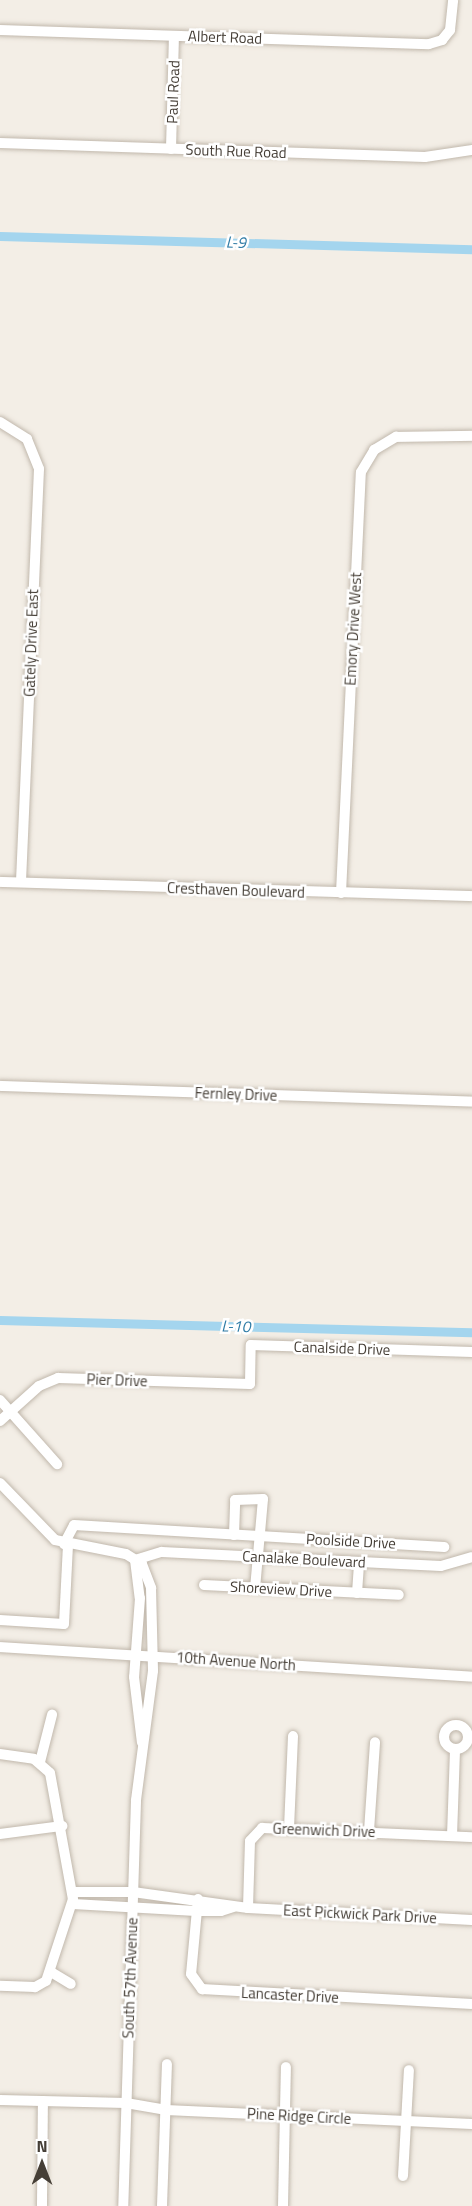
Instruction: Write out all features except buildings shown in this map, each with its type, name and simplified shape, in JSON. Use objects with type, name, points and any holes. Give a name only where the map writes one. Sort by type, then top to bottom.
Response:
[{"type":"street","name":"Albert Road","points":[[0,30],[429,44],[447,36],[453,0]]},
{"type":"street","name":"Paul Road","points":[[171,149],[174,36]]},
{"type":"street","name":"South Rue Road","points":[[0,143],[425,157],[472,150]]},
{"type":"street","name":"Gately Drive East","points":[[0,422],[27,439],[39,469],[21,882]]},
{"type":"street","name":"Emory Drive West","points":[[341,893],[361,472],[374,450],[390,439],[409,434],[472,436]]},
{"type":"street","name":"Cresthaven Boulevard","points":[[0,882],[472,896]]},
{"type":"street","name":"Fernley Drive","points":[[0,1086],[472,1102]]},
{"type":"street","name":"Canalside Drive","points":[[250,1384],[251,1345],[472,1352]]},
{"type":"street","name":"Pier Drive","points":[[0,1421],[39,1386],[58,1378],[250,1384]]},
{"type":"street","points":[[0,1400],[57,1464]]},
{"type":"street","points":[[0,1484],[45,1533],[66,1545],[116,1550],[135,1560]]},
{"type":"street","points":[[234,1535],[235,1500],[262,1499],[255,1588]]},
{"type":"street","name":"Poolside Drive","points":[[66,1545],[74,1526],[444,1547]]},
{"type":"street","points":[[0,1620],[64,1624],[66,1545]]},
{"type":"street","name":"Canalake Boulevard","points":[[135,1560],[162,1552],[441,1566],[472,1558]]},
{"type":"street","name":"South 57th Avenue","points":[[135,1560],[140,1598],[138,1654],[134,1677],[136,1718],[143,1751]]},
{"type":"street","name":"South 57th Avenue","points":[[123,2206],[136,1801],[153,1655],[152,1598],[145,1570],[135,1560]]},
{"type":"street","points":[[357,1593],[359,1562]]},
{"type":"street","name":"Shoreview Drive","points":[[204,1585],[399,1595]]},
{"type":"street","name":"10th Avenue North","points":[[0,1647],[472,1677]]},
{"type":"street","points":[[40,1762],[52,1715]]},
{"type":"street","points":[[289,1828],[293,1736]]},
{"type":"street","points":[[369,1831],[375,1742]]},
{"type":"street","points":[[452,1836],[455,1749]]},
{"type":"street","points":[[0,1754],[27,1757],[40,1762],[52,1779],[62,1826],[72,1898],[51,1972],[46,1981],[35,1987],[0,1986]]},
{"type":"street","points":[[0,1834],[62,1826]]},
{"type":"street","name":"Greenwich Drive","points":[[248,1908],[253,1835],[262,1828],[472,1837]]},
{"type":"street","name":"East Pickwick Park Drive","points":[[72,1898],[133,1892],[198,1899],[248,1908],[472,1920]]},
{"type":"street","points":[[72,1898],[133,1908],[221,1911],[234,1906]]},
{"type":"street","name":"Lancaster Drive","points":[[198,1899],[191,1974],[202,1989],[472,2004]]},
{"type":"street","points":[[51,1972],[71,1984]]},
{"type":"street","points":[[162,2206],[167,2064]]},
{"type":"street","points":[[284,2206],[286,2067]]},
{"type":"street","points":[[404,2176],[409,2070]]},
{"type":"street","name":"Pine Ridge Circle","points":[[0,2100],[126,2103],[166,2110],[472,2124]]},
{"type":"street","points":[[42,2206],[43,2101]]},
{"type":"waterway","name":"L-9","points":[[0,236],[472,249]]},
{"type":"waterway","name":"L-10","points":[[0,1320],[472,1332]]}]
